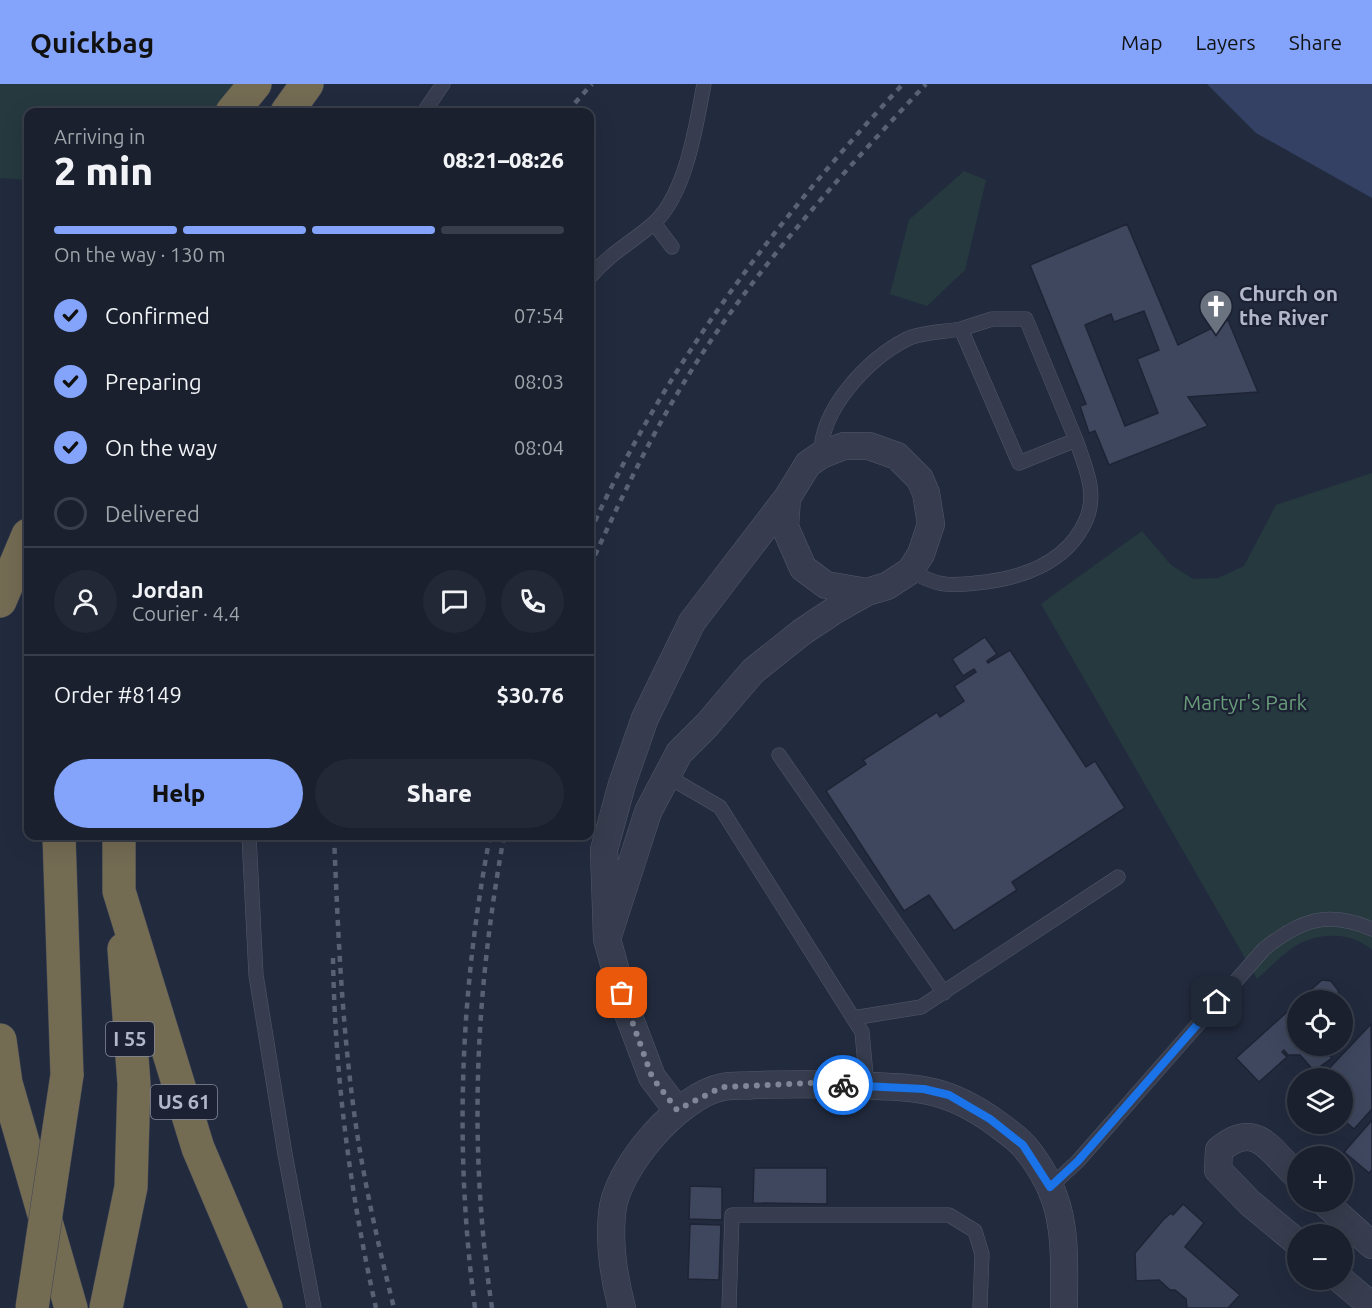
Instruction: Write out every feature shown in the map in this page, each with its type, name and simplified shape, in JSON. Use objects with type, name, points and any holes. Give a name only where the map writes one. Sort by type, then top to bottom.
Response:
[{"type":"highway","points":[[235,108],[255,84]]},
{"type":"highway","points":[[290,108],[307,84]]},
{"type":"highway","points":[[0,601],[24,544]]},
{"type":"highway","points":[[32,1308],[67,1075],[58,840]]},
{"type":"highway","name":"I 55","points":[[106,1308],[131,1187],[134,1084],[120,891],[119,840]]},
{"type":"highway","name":"US 61","points":[[120,891],[198,1148],[266,1308]]},
{"type":"highway","points":[[0,1040],[6,1083],[71,1308]]},
{"type":"street","points":[[607,939],[648,812],[679,753],[707,725],[753,671],[802,632],[867,592],[887,586],[910,571],[921,554],[931,524],[928,500],[920,479],[897,456],[883,449],[869,446],[844,446],[821,455],[808,464],[787,498],[692,622],[645,717],[622,784],[604,850],[607,939],[627,1011],[652,1077],[677,1110]]},
{"type":"street","points":[[787,498],[785,527],[803,568],[826,585],[867,592]]},
{"type":"street","points":[[622,1308],[612,1257],[611,1212],[626,1173],[645,1142],[677,1110],[722,1087],[809,1083],[924,1089],[949,1095],[972,1107],[1023,1145],[1050,1187],[1060,1211],[1064,1239],[1064,1308]]},
{"type":"street","points":[[1287,1165],[1268,1144],[1253,1136],[1233,1138],[1219,1150],[1218,1170],[1250,1203],[1287,1234]]},
{"type":"street","points":[[1335,1212],[1372,1245]]},
{"type":"street","points":[[1352,1290],[1372,1307]]},
{"type":"lane","points":[[427,108],[443,84]]},
{"type":"lane","points":[[594,272],[604,260],[654,224],[670,206],[679,189],[704,84]]},
{"type":"lane","points":[[654,224],[672,247]]},
{"type":"lane","points":[[821,455],[821,443],[826,424],[840,401],[886,352],[909,338],[962,329],[992,319],[1026,319],[1076,440],[1090,483],[1087,520],[1074,540],[1048,563],[1025,575],[963,584],[940,583],[910,571]]},
{"type":"lane","points":[[962,329],[1019,463],[1076,440]]},
{"type":"lane","points":[[778,755],[944,993]]},
{"type":"lane","points":[[667,776],[720,807],[856,1023],[867,1086]]},
{"type":"lane","points":[[249,840],[256,975],[285,1154],[314,1308]]},
{"type":"lane","points":[[856,1023],[921,1008],[1118,877]]},
{"type":"lane","points":[[1050,1187],[1078,1161],[1272,942],[1289,929],[1317,920],[1350,920],[1372,929]]},
{"type":"lane","points":[[729,1308],[732,1215],[949,1215],[975,1231],[982,1254],[980,1308]]},
{"type":"green space","points":[[0,84],[235,84],[220,108],[24,108],[24,180],[0,178]]},
{"type":"green space","points":[[964,171],[986,180],[965,270],[927,306],[890,294],[909,220]]},
{"type":"green space","name":"Martyr's Park","points":[[1372,473],[1372,950],[1346,937],[1316,938],[1292,948],[1257,979],[1041,604],[1142,531],[1171,565],[1193,579],[1218,578],[1244,566],[1276,505]]},
{"type":"water","points":[[1207,84],[1372,84],[1372,198],[1256,133]]},
{"type":"building","name":"Church on the River","points":[[1127,224],[1178,345],[1228,320],[1258,392],[1188,397],[1208,426],[1109,465],[1095,431],[1089,433],[1080,406],[1086,404],[1030,265]],"holes":[[[1144,311],[1159,350],[1137,359],[1158,413],[1125,426],[1085,325],[1111,314],[1114,322]]]},
{"type":"building","points":[[985,637],[997,654],[987,661],[988,663],[1010,650],[1086,767],[1095,761],[1125,808],[1012,882],[1017,890],[954,931],[929,895],[904,911],[826,791],[866,764],[863,760],[937,712],[940,717],[964,701],[954,686],[976,672],[974,669],[963,676],[952,659]]},
{"type":"building","points":[[1322,980],[1331,981],[1338,990],[1310,990]]},
{"type":"building","points":[[1287,1012],[1287,1054],[1284,1050],[1282,1052],[1287,1057],[1259,1082],[1236,1058]]},
{"type":"building","points":[[1371,1024],[1372,1109],[1354,1129],[1353,1068],[1329,1068],[1341,1056],[1353,1056],[1353,1043]]},
{"type":"building","points":[[1301,1056],[1330,1056],[1332,1058],[1318,1068],[1311,1068]]},
{"type":"building","points":[[1372,1120],[1372,1170],[1369,1173],[1353,1160],[1353,1146],[1349,1146]]},
{"type":"building","points":[[754,1168],[827,1168],[827,1204],[753,1203]]},
{"type":"building","points":[[690,1186],[722,1187],[722,1220],[689,1219]]},
{"type":"building","points":[[1183,1204],[1204,1223],[1185,1247],[1240,1295],[1228,1308],[1187,1308],[1186,1299],[1175,1290],[1170,1290],[1159,1280],[1136,1281],[1135,1253],[1163,1220],[1171,1213],[1173,1215]]},
{"type":"building","points":[[690,1224],[721,1225],[719,1280],[688,1279]]},
{"type":"railway","points":[[571,108],[592,84]]},
{"type":"railway","points":[[594,524],[653,410],[728,295],[812,187],[903,84]]},
{"type":"railway","points":[[594,557],[657,429],[683,384],[737,304],[828,191],[926,84]]},
{"type":"railway","points":[[334,840],[341,981],[351,1090],[368,1195],[394,1308]]},
{"type":"railway","points":[[475,1308],[464,1190],[463,1071],[472,953],[489,840]]},
{"type":"railway","points":[[492,1308],[484,1248],[480,1189],[478,1071],[487,954],[503,840]]},
{"type":"railway","points":[[333,958],[337,1047],[351,1178],[376,1308]]},
{"type":"way so far","points":[[622,993],[652,1077],[677,1110],[722,1087],[809,1083],[843,1085]]},
{"type":"place","name":"Church on the River","points":[[1216,335]]},
{"type":"route","points":[[843,1085],[924,1089],[949,1095],[990,1119],[1023,1145],[1050,1187],[1078,1161],[1217,1002]]}]
